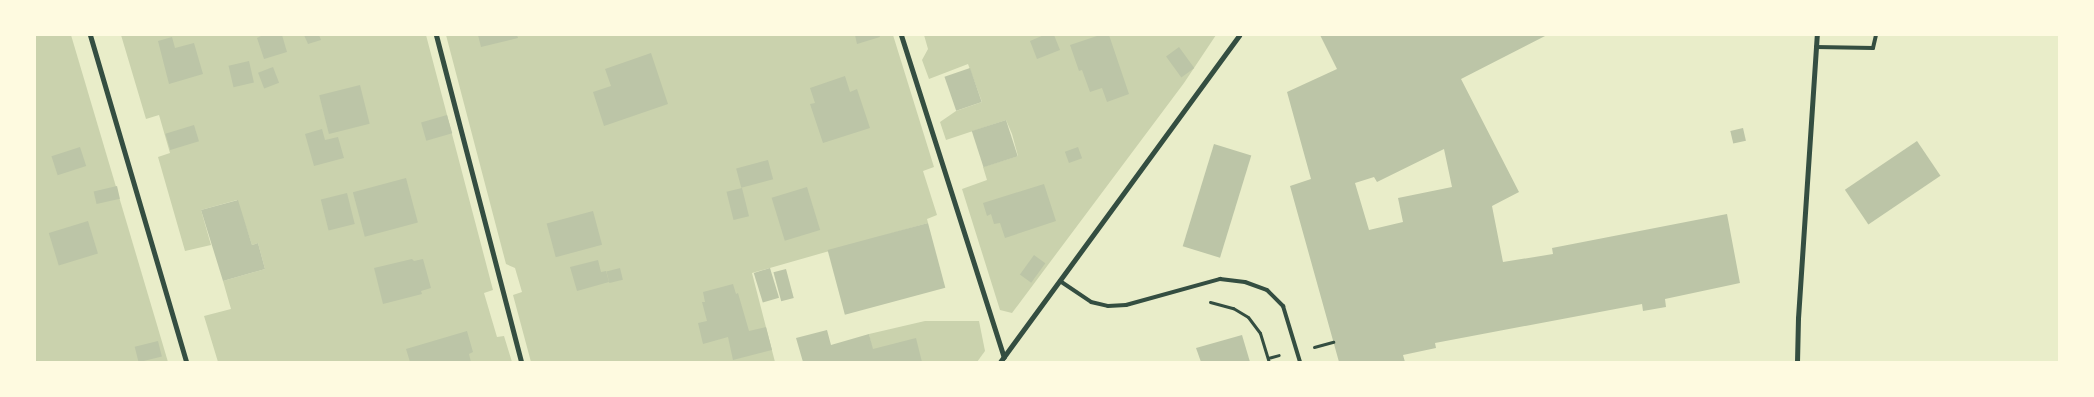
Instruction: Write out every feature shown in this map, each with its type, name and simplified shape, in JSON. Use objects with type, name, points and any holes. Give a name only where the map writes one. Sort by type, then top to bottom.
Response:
[{"type":"street","points":[[90,35],[186,362]]},
{"type":"street","points":[[436,35],[521,362]]},
{"type":"street","points":[[901,35],[1004,357]]},
{"type":"street","points":[[1000,362],[1239,35]]},
{"type":"street","points":[[1797,362],[1798,318],[1817,35]]},
{"type":"lane","points":[[1816,48],[1873,48],[1876,35]]},
{"type":"lane","points":[[1060,281],[1091,302],[1108,306],[1126,305],[1220,278],[1245,282],[1267,290],[1283,306],[1300,362]]},
{"type":"path","points":[[1207,302],[1233,308],[1248,317],[1260,333],[1268,360],[1285,354]]},
{"type":"path","points":[[1306,348],[1333,342]]},
{"type":"green space","points":[[35,35],[71,35],[168,362],[35,362]]},
{"type":"green space","points":[[121,35],[426,35],[493,290],[484,293],[497,337],[504,336],[512,362],[218,362],[204,316],[231,309],[223,281],[265,269],[258,243],[252,245],[237,200],[201,210],[211,245],[185,251],[158,157],[170,153],[159,115],[146,119]]},
{"type":"green space","points":[[446,35],[893,35],[934,167],[923,171],[937,215],[927,219],[928,223],[752,273],[775,362],[531,362],[513,295],[522,292],[515,268],[506,264]]},
{"type":"green space","points":[[924,35],[1216,35],[1184,83],[1012,313],[1000,310],[962,189],[987,180],[983,167],[1018,156],[1012,134],[1006,120],[946,140],[940,122],[956,111],[982,102],[968,64],[929,79],[922,60],[928,49]]},
{"type":"green space","points":[[925,321],[979,321],[985,351],[977,362],[875,362],[869,334]]},
{"type":"building","points":[[263,35],[282,35],[287,52],[264,59],[257,38]]},
{"type":"building","points":[[304,35],[319,35],[321,40],[308,44]]},
{"type":"building","points":[[478,35],[517,35],[518,38],[481,47]]},
{"type":"building","points":[[855,35],[879,35],[880,37],[857,44]]},
{"type":"building","points":[[1044,35],[1054,35],[1060,50],[1037,59],[1030,41]]},
{"type":"building","points":[[1100,35],[1109,35],[1129,94],[1107,102],[1102,88],[1090,92],[1082,70],[1079,71],[1070,45]]},
{"type":"building","points":[[1320,35],[1547,35],[1461,79],[1519,192],[1492,206],[1503,262],[1553,254],[1552,248],[1727,214],[1740,283],[1665,299],[1666,307],[1643,311],[1642,304],[1435,343],[1436,348],[1403,355],[1405,362],[1339,362],[1290,186],[1311,179],[1287,92],[1337,69]],"holes":[[[1444,149],[1452,187],[1398,198],[1403,222],[1369,230],[1355,183],[1374,177],[1377,182]]]},
{"type":"building","points":[[172,37],[175,48],[194,43],[203,74],[169,84],[158,41]]},
{"type":"building","points":[[1179,47],[1194,68],[1181,77],[1166,56]]},
{"type":"building","points":[[651,53],[668,104],[604,126],[593,92],[611,86],[605,69]]},
{"type":"building","points":[[249,61],[254,82],[233,87],[229,66]]},
{"type":"building","points":[[273,67],[279,83],[264,89],[258,73]]},
{"type":"building","points":[[970,68],[982,102],[956,111],[944,77]]},
{"type":"building","points":[[845,76],[850,92],[857,89],[870,128],[823,143],[810,104],[815,103],[810,88]]},
{"type":"building","points":[[360,85],[370,124],[329,134],[319,95]]},
{"type":"building","points":[[447,115],[452,133],[426,141],[421,122]]},
{"type":"building","points":[[1006,120],[1018,156],[984,167],[972,131]]},
{"type":"building","points":[[194,125],[199,141],[170,150],[165,134]]},
{"type":"building","points":[[1743,128],[1746,141],[1733,144],[1730,131]]},
{"type":"building","points":[[322,129],[325,140],[338,137],[344,158],[314,166],[305,134]]},
{"type":"building","points":[[1917,141],[1940,176],[1868,224],[1845,190]]},
{"type":"building","points":[[1214,144],[1251,155],[1220,258],[1183,246]]},
{"type":"building","points":[[80,147],[86,166],[58,175],[51,156]]},
{"type":"building","points":[[1078,147],[1082,158],[1069,163],[1065,152]]},
{"type":"building","points":[[768,160],[773,179],[741,188],[736,169]]},
{"type":"building","points":[[406,178],[418,222],[365,237],[353,192]]},
{"type":"building","points":[[1044,184],[1056,221],[1005,238],[1000,223],[994,224],[991,214],[987,216],[983,203]]},
{"type":"building","points":[[117,186],[120,199],[97,204],[94,191]]},
{"type":"building","points":[[807,187],[820,230],[785,241],[772,198]]},
{"type":"building","points":[[742,188],[749,216],[733,220],[726,192]]},
{"type":"building","points":[[347,193],[355,224],[329,231],[321,200]]},
{"type":"building","points":[[238,200],[252,245],[258,243],[265,269],[223,281],[201,210]]},
{"type":"building","points":[[593,211],[602,245],[556,257],[547,223]]},
{"type":"building","points":[[88,221],[98,254],[59,266],[49,233]]},
{"type":"building","points":[[928,223],[945,288],[845,315],[828,250]]},
{"type":"building","points":[[1034,255],[1045,263],[1031,283],[1020,274]]},
{"type":"building","points":[[412,259],[414,261],[423,259],[431,288],[421,291],[422,294],[383,304],[374,268]]},
{"type":"building","points":[[598,260],[601,272],[606,271],[609,282],[577,291],[570,267]]},
{"type":"building","points":[[620,268],[623,280],[609,283],[606,271]]},
{"type":"building","points":[[770,268],[779,298],[763,303],[754,273]]},
{"type":"building","points":[[786,269],[794,298],[781,301],[773,272]]},
{"type":"building","points":[[733,284],[736,294],[738,293],[749,331],[766,327],[772,350],[733,360],[728,337],[703,344],[698,323],[707,321],[702,302],[705,302],[703,292]]},
{"type":"building","points":[[827,330],[831,345],[869,334],[873,349],[916,338],[922,362],[803,362],[796,338]]},
{"type":"building","points":[[467,331],[473,352],[469,354],[471,362],[410,362],[406,349]]},
{"type":"building","points":[[1242,335],[1250,362],[1201,362],[1196,348]]},
{"type":"building","points":[[158,341],[162,357],[139,362],[135,347]]}]
